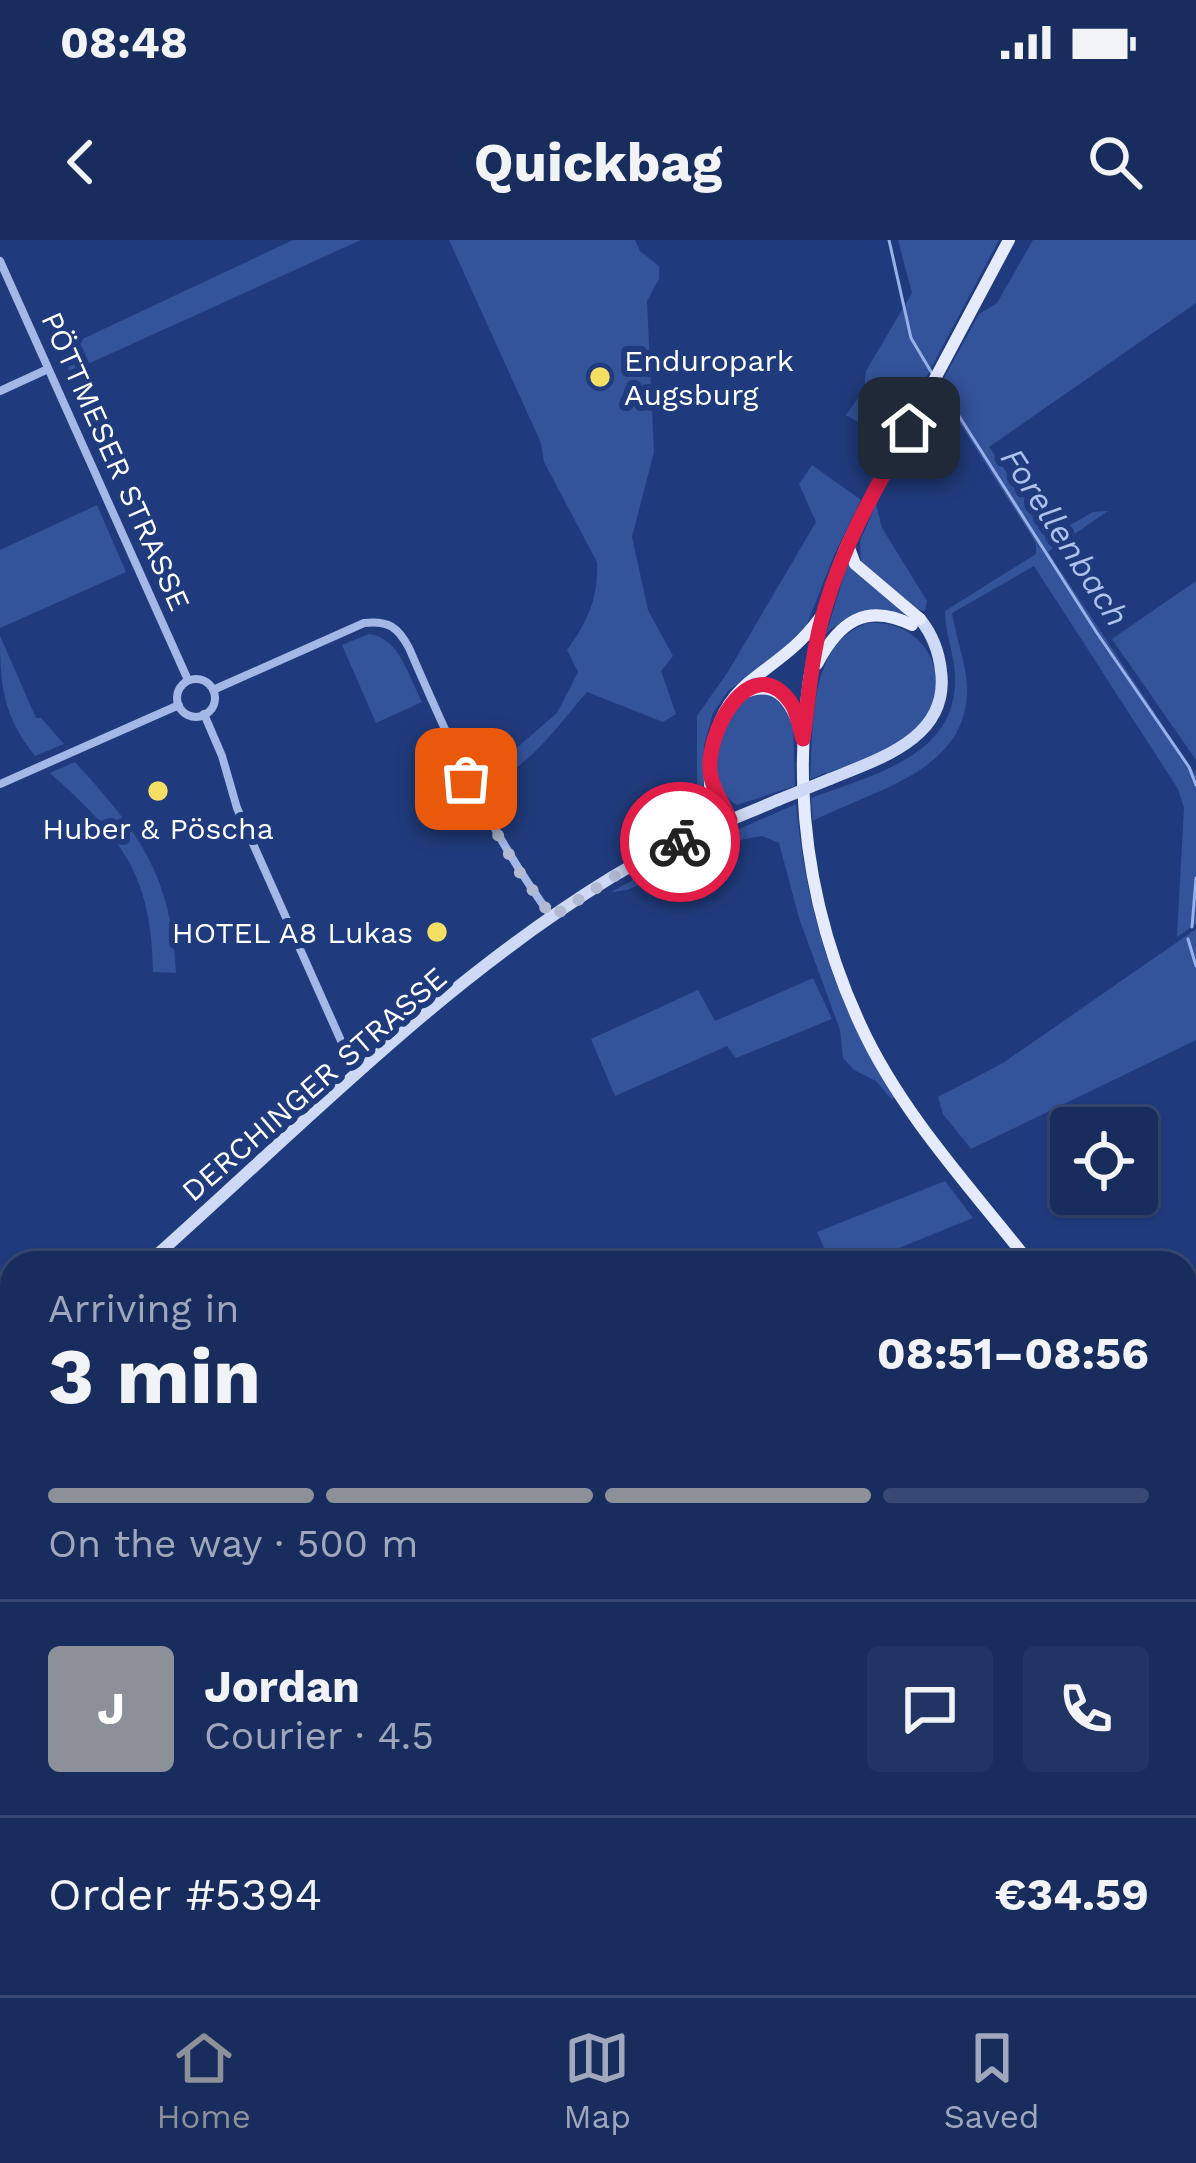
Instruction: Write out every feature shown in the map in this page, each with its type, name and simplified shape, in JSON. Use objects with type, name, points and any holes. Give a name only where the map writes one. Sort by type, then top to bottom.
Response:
[{"type":"main road","points":[[1010,240],[848,544],[823,613],[803,739],[803,824],[818,908],[861,1028],[903,1097],[1021,1251]]},
{"type":"main road","points":[[848,544],[855,564],[916,622]]},
{"type":"main road","points":[[716,826],[713,738],[735,697],[797,647],[823,613]]},
{"type":"main road","points":[[811,676],[829,641],[851,622],[880,616],[916,622]]},
{"type":"main road","name":"DERCHINGER STRASSE","points":[[161,1251],[355,1072],[552,917],[624,870],[699,833],[889,754],[924,728],[940,696],[942,676],[937,650],[916,622]]},
{"type":"main road","points":[[735,697],[759,687],[782,694],[793,705],[803,739]]},
{"type":"main road","points":[[711,778],[730,820]]},
{"type":"street","name":"PÖTTMESER STRASSE","points":[[0,262],[188,680]]},
{"type":"street","points":[[0,391],[48,369]]},
{"type":"street","points":[[213,690],[364,623],[396,627],[469,786],[552,917]]},
{"type":"street","points":[[200,679],[213,690],[214,701],[204,714],[190,715],[178,705],[179,688],[188,680],[200,679]]},
{"type":"street","points":[[0,784],[178,705]]},
{"type":"street","points":[[204,714],[237,808],[355,1072]]},
{"type":"shaded area","points":[[293,240],[361,240],[70,372],[59,350]]},
{"type":"shaded area","points":[[449,240],[635,240],[640,251],[659,266],[659,279],[647,301],[654,452],[632,537],[648,610],[673,656],[661,671],[676,714],[663,722],[587,692],[522,764],[490,782],[474,785],[557,713],[578,672],[567,650],[590,609],[597,562],[544,462],[541,443]]},
{"type":"shaded area","points":[[898,240],[999,240],[892,442],[846,415],[864,390],[866,371],[912,293]]},
{"type":"shaded area","points":[[1033,240],[1196,240],[1196,303],[989,447],[1051,536],[1093,512],[1108,511],[1048,552],[1196,775],[1196,924],[1177,937],[1184,808],[1178,789],[1034,566],[952,613],[967,687],[963,716],[952,740],[912,775],[813,821],[811,798],[907,759],[943,726],[955,675],[945,611],[1036,554],[1036,543],[938,389],[979,314],[997,303]]},
{"type":"shaded area","points":[[812,465],[861,500],[803,634],[728,691],[713,713],[704,745],[703,817],[660,838],[697,787],[697,716],[816,522],[799,484]]},
{"type":"shaded area","points":[[876,504],[882,528],[927,601],[925,611],[861,563],[860,541]]},
{"type":"shaded area","points":[[97,505],[126,572],[0,628],[0,550]]},
{"type":"shaded area","points":[[849,559],[908,616],[864,612],[826,634]]},
{"type":"shaded area","points":[[1196,581],[1196,760],[1112,639]]},
{"type":"shaded area","points":[[868,623],[890,625],[923,645],[936,678],[934,697],[927,715],[901,740],[810,779],[814,712],[824,667],[848,633]]},
{"type":"shaded area","points":[[369,634],[396,650],[422,702],[376,723],[342,645]]},
{"type":"shaded area","points":[[0,636],[36,718],[64,744],[35,756],[24,741],[6,699]]},
{"type":"shaded area","points":[[757,692],[779,697],[793,720],[795,786],[737,805],[718,780],[718,746],[732,713]]},
{"type":"shaded area","points":[[75,762],[148,857],[168,909],[176,973],[153,972],[146,908],[127,859],[95,817],[50,773]]},
{"type":"shaded area","points":[[796,804],[807,881],[827,956],[856,1028],[895,1096],[892,1100],[876,1081],[843,1058],[840,1030],[799,918],[779,843],[762,836],[744,839],[627,890],[611,892],[678,856]]},
{"type":"shaded area","points":[[1196,929],[1196,1040],[971,1149],[943,1114],[938,1097],[1003,1063]]},
{"type":"shaded area","points":[[813,978],[832,1019],[736,1058],[727,1046],[615,1096],[591,1039],[698,990],[715,1021]]},
{"type":"shaded area","points":[[945,1181],[973,1218],[892,1251],[826,1251],[817,1232]]},
{"type":"waterway","name":"Forellenbach","points":[[889,240],[911,338],[933,375]]},
{"type":"waterway","name":"Forellenbach","points":[[938,383],[1097,633],[1189,767],[1196,785]]},
{"type":"waterway","name":"Forellenbach","points":[[1192,927],[1196,878]]},
{"type":"waterway","name":"Forellenbach","points":[[1188,939],[1196,966]]},
{"type":"way so far","points":[[466,779],[518,870],[552,917],[624,870],[680,842]]},
{"type":"place","name":"Enduropark Augsburg","points":[[600,377]]},
{"type":"place","name":"Huber & Pöscha","points":[[158,791]]},
{"type":"place","name":"HOTEL A8 Lukas","points":[[437,932]]},
{"type":"route","points":[[680,842],[730,820],[711,778],[711,754],[718,723],[735,697],[759,687],[776,690],[793,705],[803,739],[823,613],[834,578],[909,428]]}]
